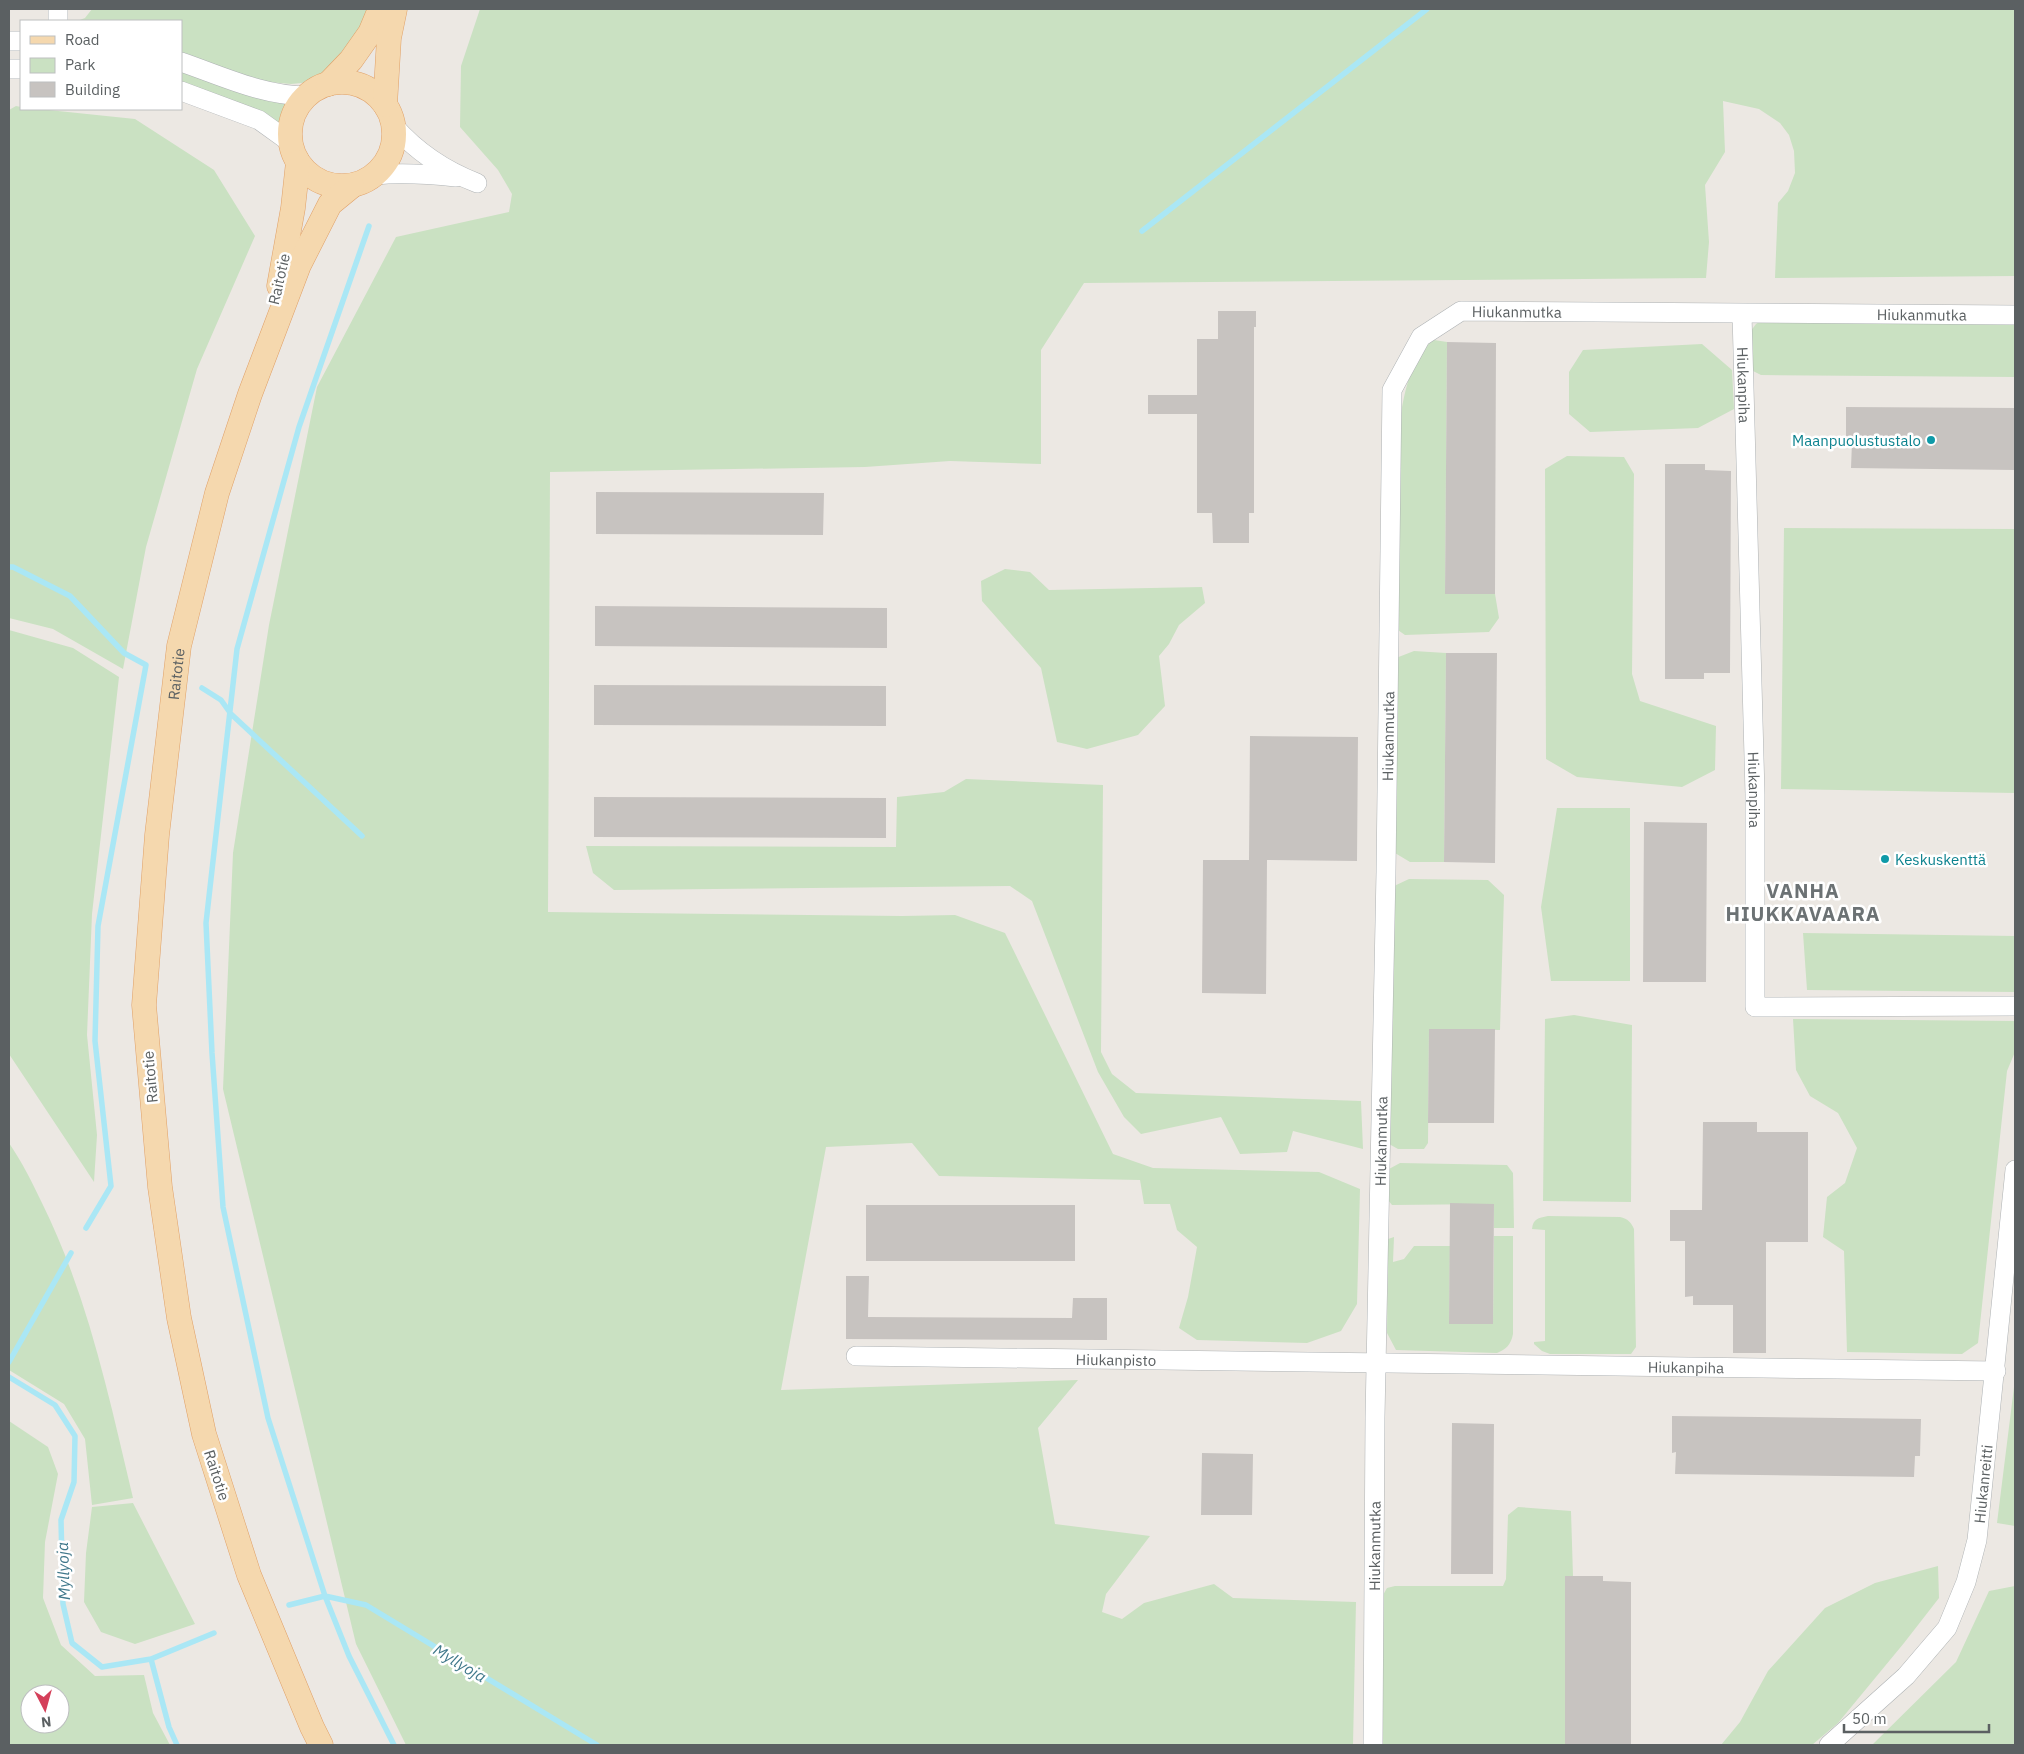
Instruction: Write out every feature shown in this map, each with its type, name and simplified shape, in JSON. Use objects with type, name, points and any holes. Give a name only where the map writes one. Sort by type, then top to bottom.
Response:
[{"type":"main road","points":[[328,84],[351,60],[370,34],[380,9]]},
{"type":"main road","points":[[385,105],[388,38],[395,9]]},
{"type":"main road","points":[[353,83],[377,95],[385,105],[394,126],[394,142],[384,166],[364,182],[352,186],[339,187],[314,179],[294,152],[290,128],[298,106],[307,96],[328,84],[353,83]]},
{"type":"main road","name":"Raitotie","points":[[250,394],[283,271],[293,208],[294,152]]},
{"type":"main road","name":"Raitotie","points":[[321,1745],[249,1575],[204,1434],[179,1318],[160,1187],[144,1005],[157,835],[180,646],[217,493],[250,394],[299,265],[330,204],[352,186]]},
{"type":"street","points":[[182,62],[267,92],[287,96],[307,96]]},
{"type":"street","points":[[182,91],[258,120],[294,152]]},
{"type":"street","points":[[375,175],[395,173],[430,174],[471,180],[443,166],[406,139],[394,126]]},
{"type":"street","name":"Hiukanmutka","points":[[1373,1745],[1376,1362],[1386,872],[1392,390],[1420,337],[1461,312],[2015,315]]},
{"type":"street","name":"Hiukanpiha","points":[[1742,314],[1755,794],[1755,1007],[2015,1006]]},
{"type":"street","name":"Hiukanreitti","points":[[1829,1745],[1906,1676],[1947,1628],[1966,1582],[1977,1540],[1996,1371],[2015,1170]]},
{"type":"street","name":"Hiukanpisto","points":[[856,1356],[1376,1362]]},
{"type":"street","name":"Hiukanpiha","points":[[1376,1362],[1996,1371]]},
{"type":"green space","points":[[92,9],[372,9],[363,33],[323,76],[311,82],[291,84],[269,82],[244,76],[182,54],[182,20],[80,20],[85,18]]},
{"type":"green space","points":[[480,9],[2015,9],[2015,276],[1775,278],[1778,203],[1788,191],[1795,173],[1794,151],[1789,135],[1780,123],[1759,109],[1723,101],[1725,152],[1705,185],[1709,242],[1706,278],[1084,283],[1041,350],[1041,464],[950,461],[865,467],[550,472],[548,912],[955,915],[1005,933],[1113,1154],[1153,1168],[1319,1172],[1360,1189],[1357,1304],[1341,1331],[1307,1343],[1197,1340],[1179,1328],[1188,1297],[1197,1247],[1177,1230],[1170,1204],[1144,1204],[1140,1180],[939,1176],[912,1143],[826,1147],[781,1390],[1078,1380],[1038,1428],[1055,1524],[1150,1536],[1106,1594],[1102,1612],[1122,1619],[1144,1603],[1214,1584],[1233,1598],[1356,1602],[1353,1745],[406,1745],[356,1644],[223,1089],[233,853],[269,625],[317,387],[396,237],[509,212],[512,194],[498,170],[460,127],[461,66]]},
{"type":"green space","points":[[182,69],[260,98],[290,104],[282,126],[182,83]]},
{"type":"green space","points":[[16,106],[20,107],[20,110],[49,110],[135,119],[214,170],[255,236],[197,369],[146,547],[123,669],[53,629],[9,618],[9,110]]},
{"type":"green space","points":[[1763,320],[2015,322],[2015,377],[1761,375],[1753,371],[1750,365],[1750,332],[1756,324]]},
{"type":"green space","points":[[1434,340],[1447,342],[1445,594],[1495,594],[1499,618],[1489,632],[1405,635],[1395,628],[1399,426],[1413,367],[1426,347]]},
{"type":"green space","points":[[1702,344],[1732,370],[1734,409],[1698,428],[1590,432],[1569,414],[1569,372],[1583,350]]},
{"type":"green space","points":[[1567,456],[1624,457],[1634,474],[1632,674],[1640,701],[1716,726],[1715,770],[1682,787],[1577,777],[1546,759],[1545,469]]},
{"type":"green space","points":[[1784,528],[2015,529],[2015,793],[1781,789]]},
{"type":"green space","points":[[1005,569],[1030,572],[1049,590],[1202,587],[1205,603],[1179,625],[1169,644],[1159,656],[1165,706],[1138,735],[1087,749],[1057,742],[1041,668],[982,601],[981,581]]},
{"type":"green space","points":[[9,630],[73,648],[119,677],[92,914],[87,1035],[97,1135],[94,1182],[9,1054]]},
{"type":"green space","points":[[1414,651],[1446,653],[1444,862],[1410,862],[1395,853],[1396,658]]},
{"type":"green space","points":[[966,779],[1103,785],[1101,1052],[1112,1074],[1136,1093],[1361,1101],[1363,1149],[1293,1131],[1287,1152],[1240,1154],[1221,1117],[1141,1134],[1124,1117],[1098,1072],[1032,901],[1010,886],[614,890],[593,873],[586,846],[896,847],[897,797],[944,792]]},
{"type":"green space","points":[[1557,808],[1630,808],[1630,981],[1551,981],[1541,907]]},
{"type":"green space","points":[[1409,879],[1488,880],[1504,895],[1500,1030],[1429,1029],[1428,1143],[1424,1149],[1398,1149],[1389,1144],[1392,887]]},
{"type":"green space","points":[[1803,933],[2015,936],[2015,992],[1807,990]]},
{"type":"green space","points":[[1574,1015],[1632,1025],[1631,1202],[1543,1201],[1545,1019]]},
{"type":"green space","points":[[1793,1019],[2015,1021],[2015,1052],[2007,1071],[1978,1343],[1962,1354],[1847,1352],[1844,1251],[1823,1237],[1827,1197],[1845,1183],[1857,1148],[1838,1113],[1810,1096],[1796,1070]]},
{"type":"green space","points":[[9,1143],[23,1165],[58,1238],[85,1311],[106,1385],[133,1498],[92,1505],[85,1439],[64,1404],[9,1370]]},
{"type":"green space","points":[[1400,1163],[1507,1165],[1513,1173],[1514,1228],[1494,1228],[1494,1204],[1392,1205],[1388,1200],[1389,1169]]},
{"type":"green space","points":[[1548,1216],[1620,1217],[1632,1224],[1634,1229],[1636,1347],[1631,1354],[1550,1354],[1542,1351],[1534,1344],[1534,1342],[1545,1341],[1545,1230],[1532,1229],[1537,1220]]},
{"type":"green space","points":[[1494,1236],[1513,1236],[1513,1334],[1508,1346],[1497,1353],[1396,1350],[1387,1333],[1388,1239],[1394,1237],[1393,1262],[1404,1259],[1414,1246],[1450,1246],[1449,1324],[1493,1324]]},
{"type":"green space","points":[[2015,1379],[2015,1526],[1997,1523]]},
{"type":"green space","points":[[9,1421],[48,1447],[58,1474],[45,1542],[43,1598],[61,1645],[95,1676],[144,1675],[153,1713],[170,1745],[9,1745]]},
{"type":"green space","points":[[133,1503],[195,1624],[135,1644],[101,1632],[84,1602],[86,1553],[92,1507]]},
{"type":"green space","points":[[1518,1507],[1571,1511],[1573,1576],[1565,1576],[1565,1745],[1382,1745],[1383,1595],[1387,1588],[1395,1586],[1503,1586],[1506,1579],[1508,1515]]},
{"type":"green space","points":[[1938,1566],[1939,1598],[1838,1723],[1812,1745],[1721,1745],[1740,1722],[1768,1671],[1825,1608],[1875,1583]]},
{"type":"green space","points":[[2015,1586],[2015,1745],[1872,1745],[1956,1662],[1989,1591]]},
{"type":"building","points":[[1218,311],[1256,311],[1256,327],[1254,327],[1254,513],[1249,513],[1249,543],[1213,543],[1212,513],[1197,513],[1197,414],[1148,414],[1148,395],[1197,395],[1197,339],[1218,339]]},
{"type":"building","points":[[1447,342],[1496,343],[1495,594],[1445,594]]},
{"type":"building","name":"Maanpuolustustalo","points":[[1846,407],[2015,408],[2015,470],[1851,468],[1852,442],[1846,442]]},
{"type":"building","points":[[1665,464],[1705,464],[1705,470],[1731,471],[1730,673],[1704,673],[1704,679],[1665,679]]},
{"type":"building","points":[[596,492],[824,493],[823,535],[596,534]]},
{"type":"building","points":[[595,606],[887,608],[887,648],[595,646]]},
{"type":"building","points":[[1446,653],[1497,653],[1495,863],[1444,862]]},
{"type":"building","points":[[594,685],[886,686],[886,726],[594,725]]},
{"type":"building","points":[[1250,736],[1358,737],[1357,861],[1267,860],[1266,994],[1202,993],[1203,860],[1249,860]]},
{"type":"building","points":[[594,797],[886,798],[886,838],[594,837]]},
{"type":"building","points":[[1644,822],[1707,823],[1706,982],[1643,982]]},
{"type":"building","points":[[1429,1029],[1495,1029],[1494,1123],[1428,1123]]},
{"type":"building","points":[[1703,1122],[1757,1122],[1757,1132],[1808,1132],[1808,1242],[1766,1242],[1766,1353],[1733,1353],[1733,1305],[1693,1305],[1693,1296],[1685,1297],[1685,1241],[1670,1241],[1670,1210],[1702,1210]]},
{"type":"building","points":[[1450,1203],[1494,1204],[1493,1324],[1449,1324]]},
{"type":"building","points":[[866,1205],[1075,1205],[1075,1261],[866,1261]]},
{"type":"building","points":[[846,1276],[869,1276],[868,1317],[1072,1318],[1073,1298],[1107,1298],[1107,1340],[846,1339]]},
{"type":"building","points":[[1672,1416],[1921,1419],[1920,1456],[1915,1456],[1914,1477],[1675,1474],[1676,1452],[1672,1453]]},
{"type":"building","points":[[1452,1423],[1494,1424],[1493,1574],[1451,1574]]},
{"type":"building","points":[[1202,1453],[1253,1454],[1252,1515],[1201,1515]]},
{"type":"building","points":[[1565,1576],[1603,1576],[1603,1581],[1631,1582],[1631,1745],[1565,1745]]},
{"type":"waterway","points":[[1142,231],[1427,9]]},
{"type":"waterway","points":[[369,226],[299,427],[237,649],[206,923],[212,1053],[223,1207],[268,1418],[325,1596],[349,1656],[394,1745]]},
{"type":"waterway","points":[[9,567],[13,567],[70,596],[124,653],[146,665],[98,926],[95,1041],[111,1186],[86,1228]]},
{"type":"waterway","points":[[202,688],[221,700],[231,714],[362,836]]},
{"type":"waterway","points":[[9,1362],[71,1253]]},
{"type":"waterway","name":"Myllyoja","points":[[9,1377],[55,1405],[75,1436],[74,1482],[61,1520],[63,1604],[72,1643],[102,1667],[151,1659],[214,1633]]},
{"type":"waterway","name":"Myllyoja","points":[[289,1605],[325,1596],[366,1605],[597,1745]]},
{"type":"waterway","points":[[151,1659],[169,1727],[177,1745]]},
{"type":"place","name":"Maanpuolustustalo","points":[[1931,440]]},
{"type":"place","name":"Keskuskenttä","points":[[1885,859]]},
{"type":"district","name":"VANHA HIUKKAVAARA","points":[[1803,902]]}]
